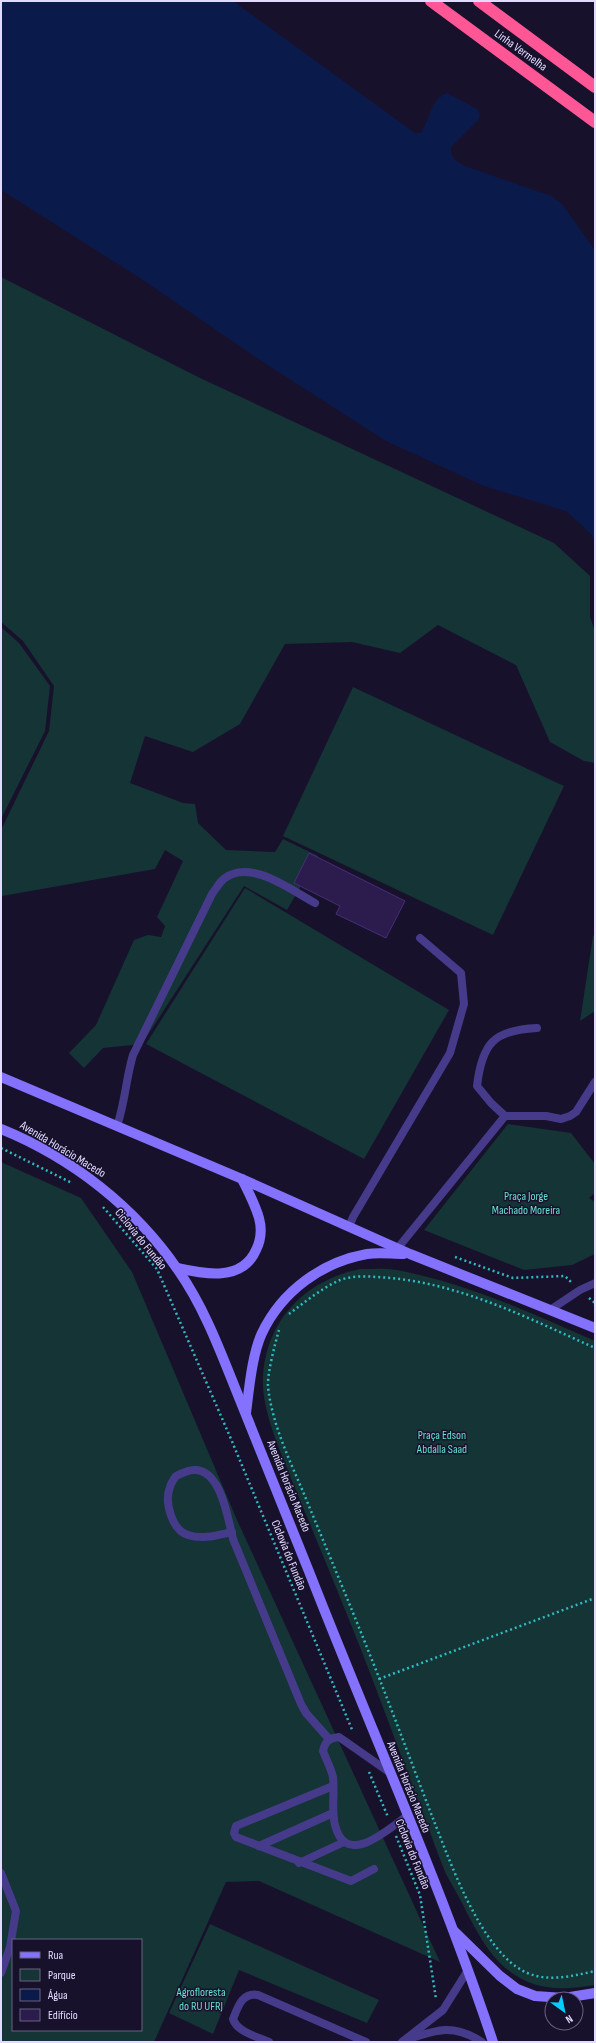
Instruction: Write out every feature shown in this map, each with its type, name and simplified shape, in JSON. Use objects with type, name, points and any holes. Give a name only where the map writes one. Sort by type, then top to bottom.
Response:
[{"type":"highway","name":"Linha Vermelha","points":[[431,1],[595,122]]},
{"type":"highway","name":"Linha Vermelha","points":[[479,1],[592,85]]},
{"type":"street","points":[[1,1077],[242,1179],[397,1249],[595,1328]]},
{"type":"street","name":"Avenida Horácio Macedo","points":[[1,1129],[48,1152],[96,1182],[130,1214],[177,1268],[197,1298],[246,1416],[452,1929],[493,2042]]},
{"type":"street","points":[[177,1268],[206,1274],[228,1273],[242,1267],[254,1256],[260,1242],[260,1219],[242,1179]]},
{"type":"street","points":[[246,1416],[249,1384],[261,1333],[275,1311],[295,1288],[320,1269],[348,1259],[369,1254],[410,1254]]},
{"type":"street","points":[[452,1929],[500,1976],[517,1989],[535,1996],[564,1998],[595,1993]]},
{"type":"lane","points":[[117,1126],[121,1116],[127,1074],[133,1055],[212,894],[225,878],[239,871],[253,872],[266,876],[315,903]]},
{"type":"lane","points":[[350,1227],[353,1217],[450,1053],[464,1004],[461,973],[420,938]]},
{"type":"lane","points":[[537,1028],[510,1030],[493,1039],[479,1070],[478,1086],[491,1103],[505,1116],[546,1116],[560,1119],[570,1116],[576,1112],[595,1082]]},
{"type":"lane","points":[[397,1249],[505,1116]]},
{"type":"lane","points":[[550,1310],[580,1290],[594,1285]]},
{"type":"lane","points":[[232,1532],[201,1537],[187,1535],[176,1526],[171,1514],[168,1500],[170,1486],[176,1476],[194,1470],[210,1475],[224,1503],[232,1532],[301,1704],[306,1713],[329,1739]]},
{"type":"lane","points":[[389,1772],[339,1737],[329,1739],[324,1745],[323,1751],[333,1776],[333,1814],[335,1825],[344,1842],[353,1846],[364,1844],[376,1838],[407,1816]]},
{"type":"lane","points":[[333,1786],[236,1826],[234,1833],[236,1836],[299,1863],[351,1881],[374,1869]]},
{"type":"lane","points":[[259,1846],[333,1814]]},
{"type":"lane","points":[[299,1863],[344,1842]]},
{"type":"lane","points":[[1,1873],[16,1911],[10,1947],[1,1974]]},
{"type":"lane","points":[[402,2042],[439,2013],[450,2000],[468,1970]]},
{"type":"lane","points":[[269,2042],[239,2028],[234,2022],[233,2019],[242,1999],[247,1996],[258,1995],[366,2042]]},
{"type":"lane","points":[[402,2042],[434,2030],[444,2029],[458,2030],[482,2042]]},
{"type":"path","points":[[1,1148],[78,1187]]},
{"type":"path","name":"Ciclovia do Fundão","points":[[100,1204],[157,1269],[231,1439],[420,1895],[439,2013]]},
{"type":"path","points":[[285,1321],[289,1315],[306,1302],[340,1280],[361,1276],[397,1278],[441,1288],[500,1306],[595,1348]]},
{"type":"path","points":[[280,1327],[274,1345],[268,1386],[287,1453],[379,1679],[453,1868],[484,1930],[504,1957],[523,1972],[542,1978],[564,1978],[595,1971]]},
{"type":"path","points":[[379,1679],[595,1598]]},
{"type":"green space","points":[[1,277],[200,378],[554,543],[590,576],[590,617],[595,631],[595,763],[584,761],[550,742],[516,665],[438,625],[400,653],[352,642],[285,644],[240,724],[193,752],[145,736],[130,783],[183,803],[195,804],[198,823],[226,850],[275,852],[283,839],[318,856],[287,910],[244,886],[142,1044],[103,1048],[84,1068],[69,1053],[96,1025],[134,940],[148,935],[161,937],[165,926],[157,917],[183,861],[165,850],[155,869],[2,896],[1,898],[1,830],[49,731],[54,686],[23,641],[1,622]]},
{"type":"green space","points":[[1,627],[19,643],[50,686],[45,731],[1,819]]},
{"type":"green space","points":[[353,687],[564,786],[493,935],[283,836]]},
{"type":"green space","points":[[245,888],[449,1010],[364,1159],[146,1044]]},
{"type":"green space","points":[[595,933],[595,1011],[580,1021],[593,936]]},
{"type":"green space","name":"Praça Jorge Machado Moreira","points":[[508,1124],[571,1133],[595,1164],[595,1193],[589,1198],[595,1202],[595,1254],[572,1265],[524,1270],[424,1230]]},
{"type":"green space","points":[[1,1162],[81,1198],[132,1272],[237,1520],[440,1962],[259,1881],[226,1882],[154,2042],[1,2042]]},
{"type":"green space","name":"Praça Edson Abdalla Saad","points":[[360,1269],[397,1270],[448,1283],[498,1300],[595,1341],[595,1985],[556,1988],[532,1984],[510,1972],[499,1962],[478,1933],[446,1874],[360,1647],[275,1438],[264,1398],[263,1386],[265,1364],[270,1344],[278,1325],[289,1309],[304,1295],[320,1284],[339,1275]]},
{"type":"green space","name":"Agrofloresta do RU UFRJ","points":[[210,1924],[379,2000],[367,2023],[239,1970],[213,2034],[169,2013]]},
{"type":"water","points":[[1,1],[233,1],[415,133],[421,133],[437,100],[447,93],[477,109],[480,114],[479,119],[451,147],[454,159],[465,166],[551,196],[562,204],[595,250],[595,542],[591,534],[566,511],[484,486],[386,441],[263,362],[140,278],[1,190]]},
{"type":"building","points":[[309,853],[405,901],[386,938],[336,914],[340,906],[294,883]]}]
